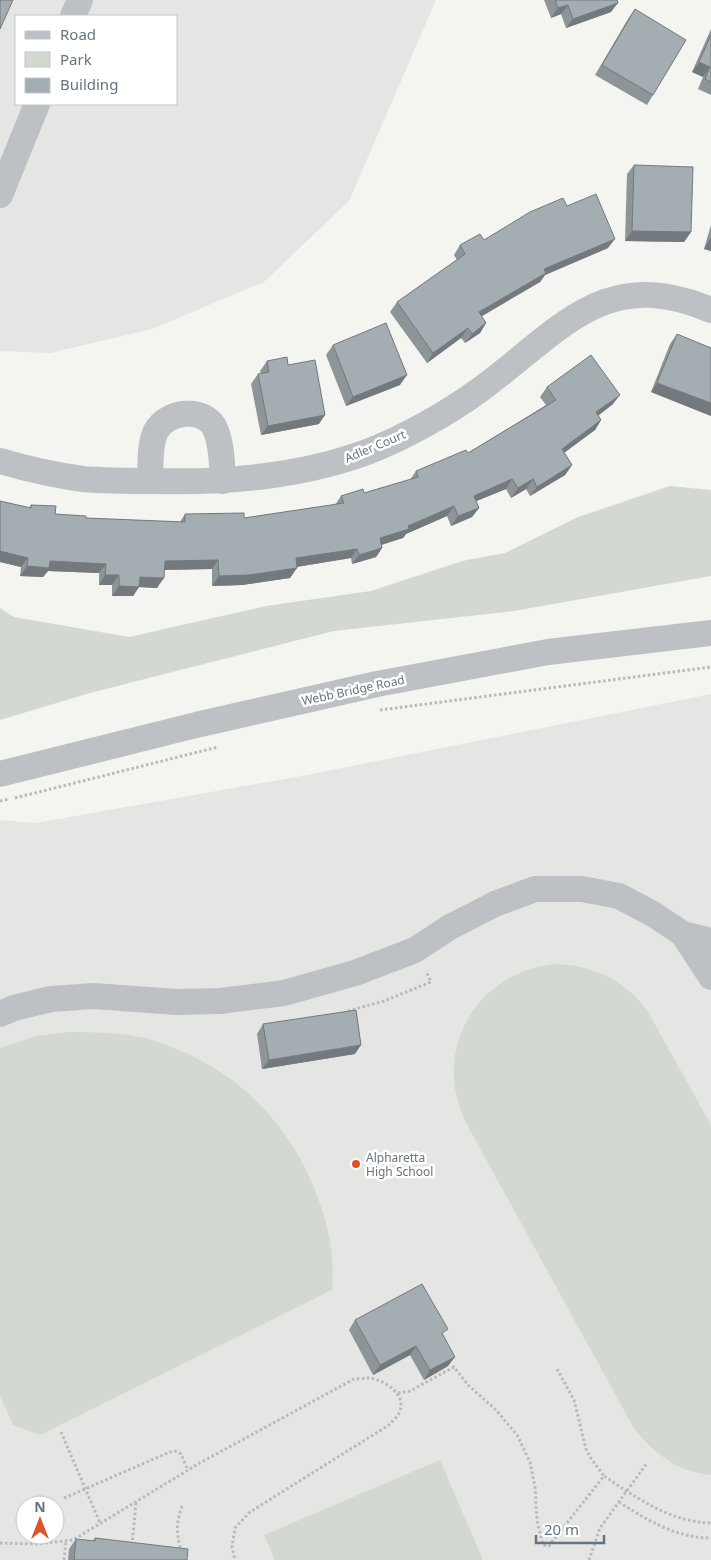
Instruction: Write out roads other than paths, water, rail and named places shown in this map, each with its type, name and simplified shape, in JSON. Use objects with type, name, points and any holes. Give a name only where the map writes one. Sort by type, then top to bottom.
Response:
[{"type":"street","points":[[73,15],[80,0]]},
{"type":"street","points":[[0,195],[37,105]]},
{"type":"street","name":"Adler Court","points":[[0,461],[40,472],[84,479],[223,481],[294,473],[368,452],[395,440],[460,403],[580,313],[601,302],[632,295],[665,295],[694,302],[711,310]]},
{"type":"street","points":[[150,481],[154,434],[160,423],[171,416],[191,414],[203,416],[212,422],[216,431],[223,481]]},
{"type":"street","name":"Webb Bridge Road","points":[[0,774],[196,725],[377,684],[548,652],[711,633]]},
{"type":"street","points":[[0,1014],[14,1008],[52,999],[86,996],[176,1002],[220,1000],[284,993],[355,973],[415,950],[450,927],[495,904],[535,890],[582,890],[619,896],[653,914],[683,934],[711,941]]},
{"type":"street","points":[[683,934],[711,977]]},
{"type":"place","name":"Alpharetta High School","points":[[356,1164]]}]
